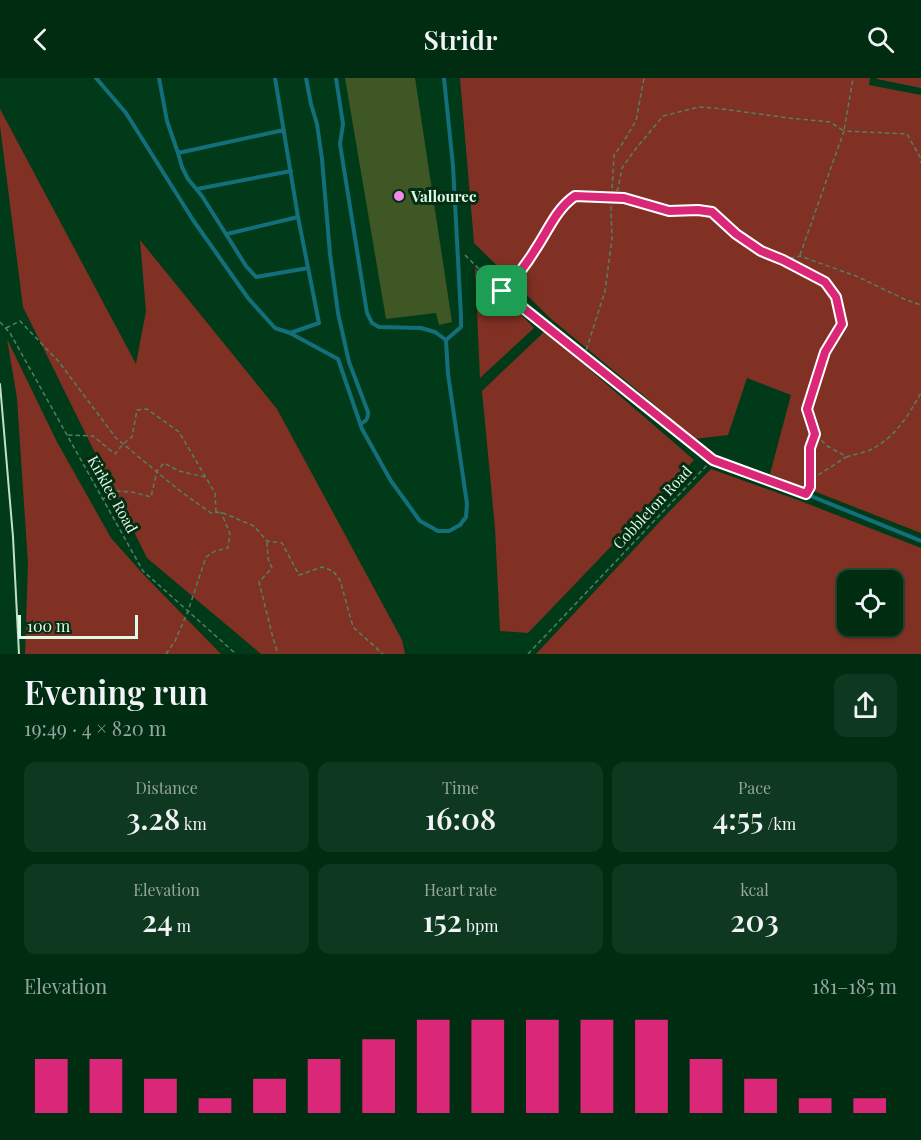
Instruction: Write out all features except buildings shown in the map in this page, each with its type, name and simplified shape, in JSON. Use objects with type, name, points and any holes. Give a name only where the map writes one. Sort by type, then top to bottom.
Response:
[{"type":"lane","points":[[96,78],[126,113],[193,220],[248,298],[275,328],[290,333],[338,359],[360,424],[391,481],[420,521],[438,531],[449,531],[460,525],[466,517],[467,504],[448,374],[446,340]]},
{"type":"lane","points":[[159,78],[167,121],[182,167],[246,266],[256,277],[308,268]]},
{"type":"lane","points":[[275,78],[298,217],[319,323],[290,333]]},
{"type":"lane","points":[[306,78],[318,124],[338,313],[349,362],[368,412],[366,421],[360,424]]},
{"type":"lane","points":[[336,78],[343,124],[340,144],[367,314],[372,323],[379,327],[421,328],[435,332],[446,340]]},
{"type":"lane","points":[[444,78],[453,166],[461,327],[446,340]]},
{"type":"lane","points":[[178,153],[284,130]]},
{"type":"lane","points":[[197,189],[291,171]]},
{"type":"lane","points":[[226,234],[298,217]]},
{"type":"lane","points":[[713,460],[806,494],[921,541]]},
{"type":"path","points":[[584,357],[605,291],[612,239],[611,197],[614,155],[636,121],[644,78]]},
{"type":"path","points":[[800,256],[844,131],[853,78]]},
{"type":"path","points":[[611,197],[618,189],[622,168],[663,116],[699,106],[830,122],[844,131],[907,134],[921,163]]},
{"type":"path","points":[[502,291],[516,278],[564,203],[575,196],[624,198],[669,211],[712,212],[736,234],[761,251],[825,282],[836,297],[842,324],[825,352],[807,409],[815,434],[827,446],[847,457]]},
{"type":"path","points":[[458,248],[502,291],[713,460]]},
{"type":"path","points":[[783,260],[800,256],[856,276],[904,299],[921,304]]},
{"type":"path","points":[[6,328],[20,321],[59,362],[116,438],[180,491],[211,513],[221,512],[254,526],[267,541],[268,558],[272,568],[260,582],[278,654]]},
{"type":"path","name":"Kirklee Road","points":[[0,322],[10,333],[143,571],[236,654]]},
{"type":"path","points":[[810,480],[847,457],[869,450],[890,436],[903,424],[921,393]]},
{"type":"path","points":[[68,435],[93,436],[115,454],[132,437],[137,410],[147,409],[179,432],[215,494],[216,512]]},
{"type":"path","points":[[806,494],[810,487],[810,448],[815,434]]},
{"type":"path","name":"Cobbleton Road","points":[[528,654],[713,460]]},
{"type":"path","points":[[103,499],[118,491],[151,497],[157,471],[164,463],[179,471],[206,478]]},
{"type":"path","points":[[166,654],[175,641],[188,611],[206,557],[215,551],[228,548],[230,534],[221,512]]},
{"type":"path","points":[[267,541],[282,543],[299,574],[322,567],[333,571],[340,580],[353,627],[383,654]]},
{"type":"shaded area","points":[[460,78],[870,78],[869,85],[921,95],[921,533],[770,474],[791,395],[747,378],[728,435],[694,439],[550,318],[474,243]]},
{"type":"shaded area","points":[[921,78],[921,88],[877,79]]},
{"type":"shaded area","points":[[0,109],[136,364],[146,311],[140,240],[277,409],[402,640],[405,654],[261,654],[147,558],[23,307],[0,126]]},
{"type":"shaded area","points":[[475,268],[534,328],[480,378]]},
{"type":"shaded area","points":[[545,331],[694,460],[528,633],[500,631],[495,528],[482,391]]},
{"type":"shaded area","points":[[7,339],[57,442],[111,538],[221,654],[25,654],[28,564],[17,398]]},
{"type":"shaded area","points":[[711,469],[921,548],[921,654],[536,654]]},
{"type":"railway","points":[[0,384],[13,537],[19,654]]},
{"type":"place","name":"Vallourec","points":[[399,196]]},
{"type":"route","points":[[575,196],[624,198],[669,211],[712,212],[736,234],[761,251],[825,282],[836,297],[842,324],[825,352],[807,409],[815,434],[810,448],[810,487],[806,494],[713,460],[502,291],[516,278],[564,203],[575,196]]}]
